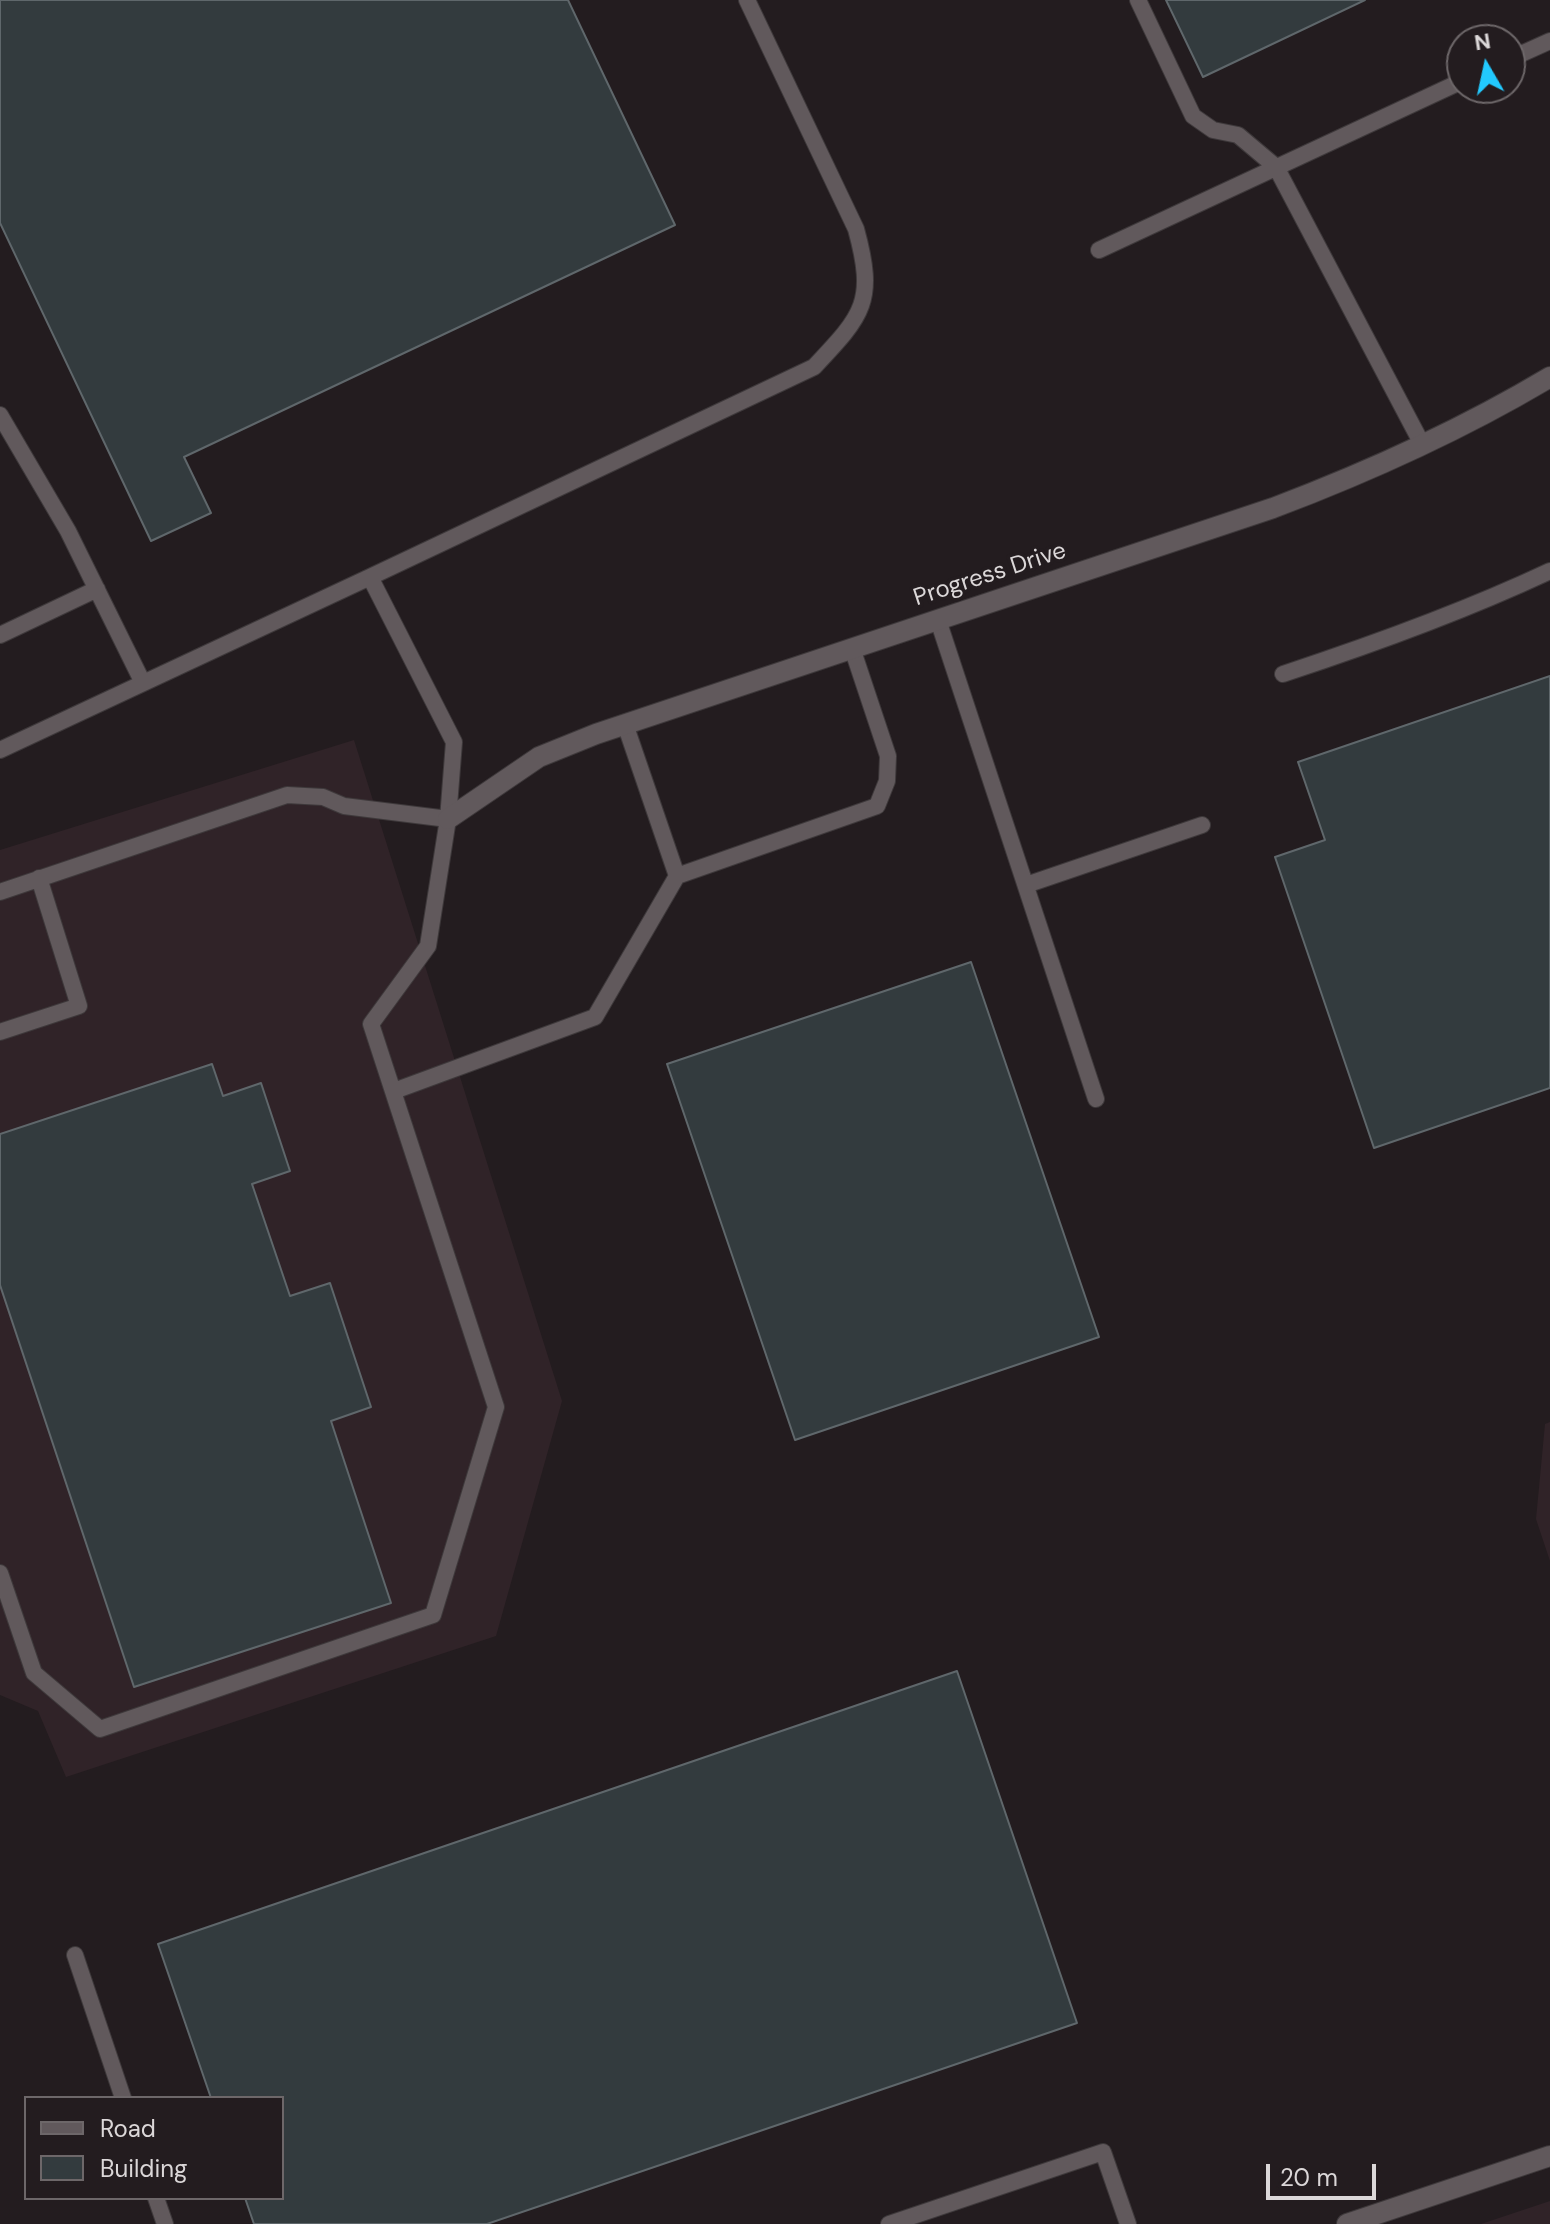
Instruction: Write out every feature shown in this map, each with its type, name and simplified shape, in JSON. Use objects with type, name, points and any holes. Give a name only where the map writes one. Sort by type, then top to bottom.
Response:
[{"type":"street","name":"Progress Drive","points":[[448,819],[539,757],[625,724],[1273,508],[1458,427],[1550,377]]},
{"type":"street","points":[[1347,2224],[1550,2156]]},
{"type":"lane","points":[[0,750],[814,367],[847,334],[858,315],[866,288],[866,264],[856,229],[747,0]]},
{"type":"lane","points":[[1138,0],[1193,116],[1213,130],[1238,135],[1276,167],[1422,444]]},
{"type":"lane","points":[[1526,52],[1550,41]]},
{"type":"lane","points":[[1099,250],[1446,88]]},
{"type":"lane","points":[[0,415],[68,531],[143,683]]},
{"type":"lane","points":[[1283,674],[1405,633],[1550,571]]},
{"type":"lane","points":[[0,1573],[34,1673],[100,1729],[433,1615],[496,1407],[371,1024],[428,946],[448,819],[454,742],[370,577]]},
{"type":"lane","points":[[0,635],[97,589]]},
{"type":"lane","points":[[938,620],[1096,1099]]},
{"type":"lane","points":[[394,1091],[595,1017],[677,876],[877,806],[887,781],[888,756],[852,648]]},
{"type":"lane","points":[[625,724],[677,876]]},
{"type":"lane","points":[[0,892],[287,795],[323,797],[344,806],[448,819]]},
{"type":"lane","points":[[1026,885],[1202,825]]},
{"type":"lane","points":[[0,1032],[79,1006],[39,878]]},
{"type":"lane","points":[[75,1955],[122,2096]]},
{"type":"lane","points":[[889,2224],[1103,2152],[1128,2224]]},
{"type":"lane","points":[[157,2200],[165,2224]]},
{"type":"shaded area","points":[[354,740],[562,1401],[496,1636],[66,1777],[38,1711],[0,1695],[0,850]]},
{"type":"shaded area","points":[[1550,1422],[1550,1561],[1536,1519],[1545,1424]]},
{"type":"shaded area","points":[[1550,2201],[1550,2224],[1481,2224]]},
{"type":"building","points":[[0,0],[568,0],[675,225],[184,457],[211,513],[151,541],[0,223]]},
{"type":"building","points":[[1166,0],[1365,0],[1203,77]]},
{"type":"building","points":[[1550,676],[1550,1088],[1374,1148],[1275,857],[1325,840],[1298,762]]},
{"type":"building","points":[[971,962],[1099,1337],[795,1440],[667,1064]]},
{"type":"building","points":[[212,1064],[223,1096],[261,1083],[290,1171],[252,1184],[290,1296],[330,1283],[371,1407],[331,1421],[391,1603],[134,1687],[0,1285],[0,1134]]},
{"type":"building","points":[[957,1671],[1077,2023],[487,2224],[254,2224],[246,2200],[284,2200],[284,2096],[210,2096],[158,1944]]}]
